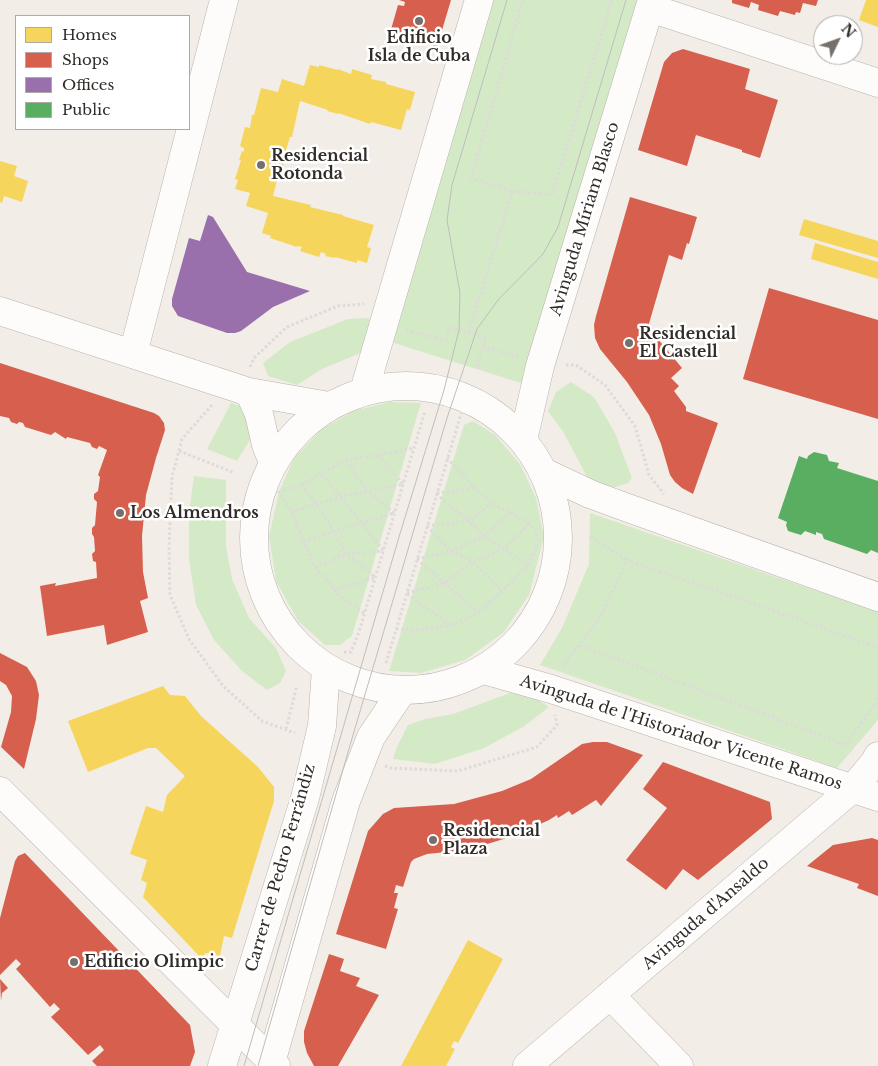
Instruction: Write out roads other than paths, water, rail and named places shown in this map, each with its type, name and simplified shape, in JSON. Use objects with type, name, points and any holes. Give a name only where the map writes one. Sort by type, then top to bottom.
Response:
[{"type":"street","points":[[134,354],[224,0]]},
{"type":"street","points":[[364,391],[479,0]]},
{"type":"street","points":[[651,4],[878,83]]},
{"type":"street","name":"Avinguda Míriam Blasco","points":[[523,440],[540,366],[651,4]]},
{"type":"street","points":[[0,311],[249,392],[329,406]]},
{"type":"street","points":[[408,385],[455,394],[485,408],[523,440],[543,472],[556,509],[557,561],[543,606],[523,636],[484,670],[437,688],[402,691],[357,683],[334,660],[305,652],[281,626],[263,591],[254,551],[254,517],[263,485],[273,462],[303,425],[329,406],[364,391],[408,385]]},
{"type":"street","points":[[249,392],[259,414],[266,445],[273,462]]},
{"type":"street","points":[[543,472],[625,508],[878,597]]},
{"type":"street","name":"Carrer de Pedro Ferrándiz","points":[[222,1066],[305,798],[322,726],[334,660]]},
{"type":"street","name":"Avinguda de l'Historiador Vicente Ramos","points":[[484,670],[551,689],[866,793]]},
{"type":"street","points":[[272,1064],[346,800],[371,737],[402,691]]},
{"type":"street","name":"Avinguda d'Ansaldo","points":[[526,1066],[610,995],[866,793],[874,763],[878,756]]},
{"type":"street","points":[[0,791],[235,1024],[272,1064]]},
{"type":"street","points":[[610,995],[679,1066]]},
{"type":"tram line","points":[[244,1066],[444,390],[459,330],[460,293],[447,220],[452,185],[507,0]]},
{"type":"tram line","points":[[258,1066],[447,418],[477,329],[498,300],[543,254],[558,227],[626,0]]},
{"type":"place","name":"Edificio Isla de Cuba","points":[[419,21]]},
{"type":"place","name":"Residencial Rotonda","points":[[261,165]]},
{"type":"place","name":"Residencial El Castell","points":[[629,343]]},
{"type":"place","name":"Los Almendros","points":[[120,513]]},
{"type":"place","name":"Residencial Plaza","points":[[433,840]]},
{"type":"place","name":"Edificio Olimpic","points":[[74,962]]}]
